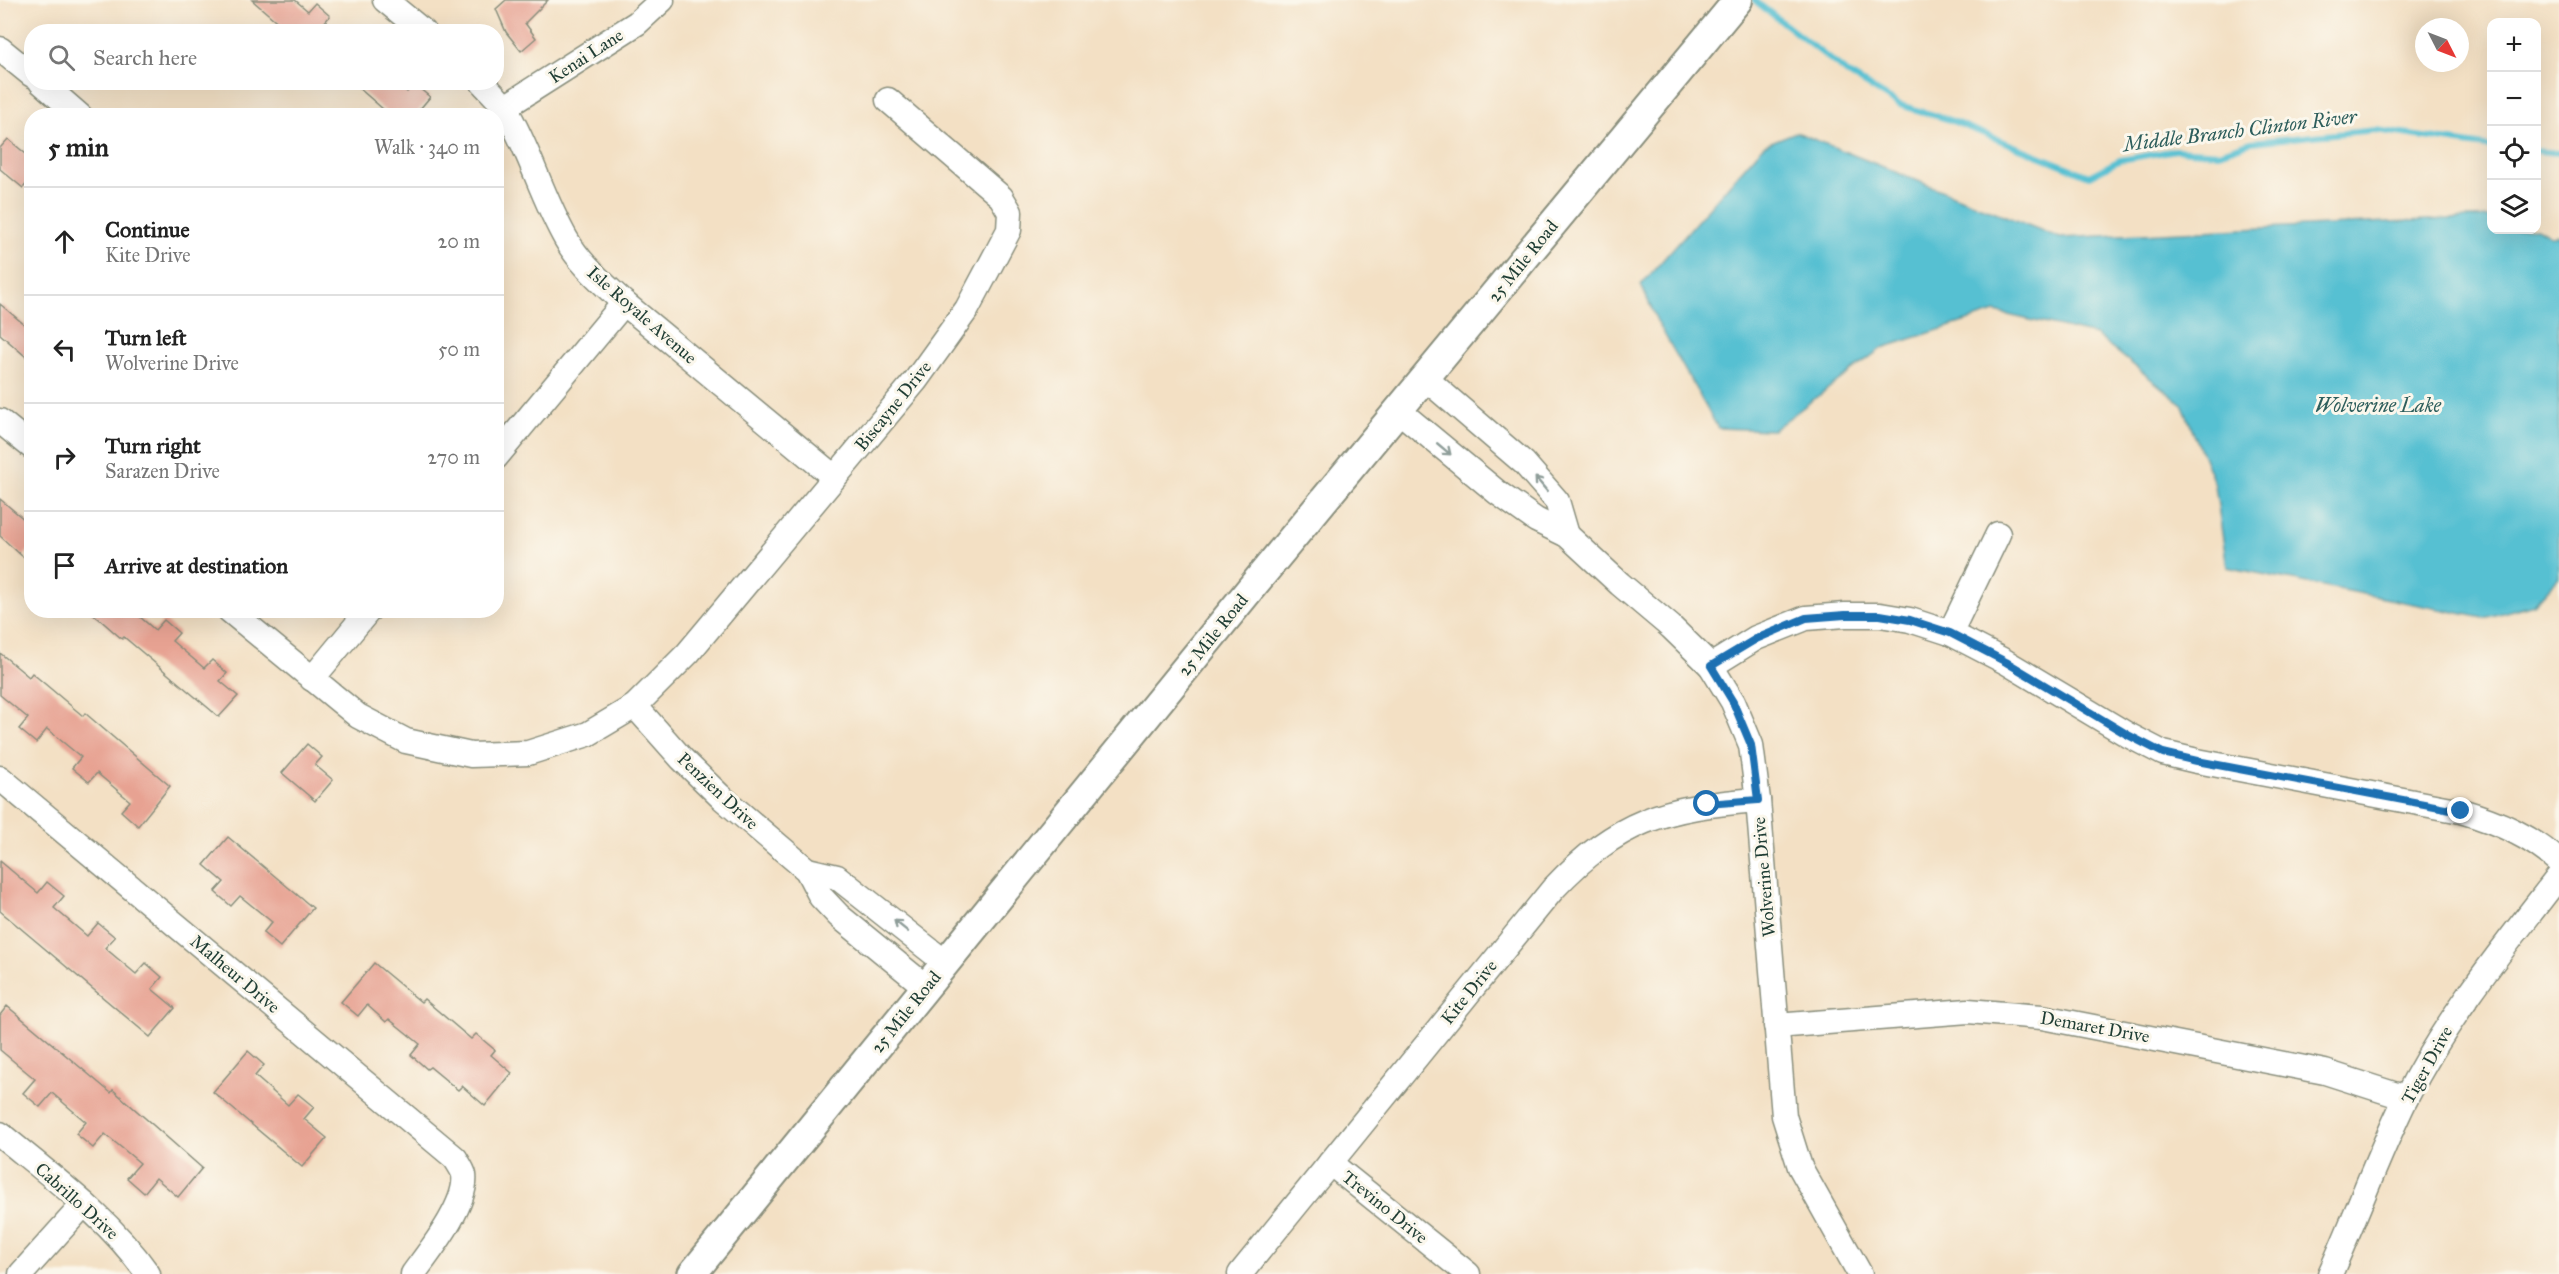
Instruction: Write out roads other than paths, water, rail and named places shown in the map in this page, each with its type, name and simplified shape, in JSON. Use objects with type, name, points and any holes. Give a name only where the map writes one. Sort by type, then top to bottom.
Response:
[{"type":"street","points":[[385,0],[414,24]]},
{"type":"street","name":"Kenai Lane","points":[[505,107],[637,23],[662,0]]},
{"type":"street","name":"25 Mile Road","points":[[692,1274],[1251,588],[1738,0]]},
{"type":"street","points":[[0,49],[24,68]]},
{"type":"street","points":[[50,90],[71,108]]},
{"type":"street","name":"Isle Royale Avenue","points":[[489,90],[505,107],[567,241],[592,273],[624,303],[834,477]]},
{"type":"street","name":"Biscayne Drive","points":[[239,618],[358,716],[406,741],[471,755],[528,753],[588,734],[635,706],[688,653],[916,380],[968,309],[1009,230],[1010,212],[1001,197],[888,100]]},
{"type":"street","points":[[504,447],[624,303]]},
{"type":"street","points":[[1426,379],[1524,462],[1557,501],[1567,535]]},
{"type":"street","name":"Wolverine Drive","points":[[1399,411],[1498,493],[1536,520],[1567,535],[1671,627],[1711,666],[1733,702],[1751,745],[1758,800],[1784,1116],[1800,1167],[1860,1274]]},
{"type":"street","points":[[0,421],[24,440]]},
{"type":"street","points":[[1498,493],[1524,462]]},
{"type":"street","points":[[1950,633],[1998,534]]},
{"type":"street","points":[[1711,666],[1756,639],[1806,618],[1880,615],[1910,620],[1950,633],[2006,662],[2128,735],[2163,753],[2461,811],[2493,820],[2522,835],[2545,849],[2559,862]]},
{"type":"street","points":[[312,679],[362,618]]},
{"type":"street","name":"Penzien Drive","points":[[635,706],[682,759],[720,796],[807,870],[821,897],[839,916],[926,987]]},
{"type":"street","name":"Malheur Drive","points":[[0,778],[455,1158],[464,1175],[462,1198],[413,1274]]},
{"type":"street","name":"Kite Drive","points":[[1240,1274],[1553,889],[1578,862],[1632,826],[1661,814],[1707,804],[1758,800]]},
{"type":"street","name":"Penzien Drive","points":[[807,870],[837,877],[946,963]]},
{"type":"street","name":"Tiger Drive","points":[[2330,1274],[2406,1098],[2444,1032],[2483,974],[2559,876]]},
{"type":"street","name":"Demaret Drive","points":[[1776,1026],[1968,1011],[2042,1017],[2325,1072],[2406,1098]]},
{"type":"street","name":"Cabrillo Drive","points":[[0,1134],[84,1204],[132,1251],[148,1274]]},
{"type":"street","name":"Trevino Drive","points":[[1330,1163],[1467,1274]]},
{"type":"street","points":[[21,1274],[84,1204]]},
{"type":"water","name":"Wolverine Lake","points":[[1796,132],[2060,238],[2487,217],[2487,234],[2541,234],[2541,230],[2550,236],[2559,235],[2559,577],[2534,604],[2484,618],[2227,567],[2215,485],[2182,404],[2096,335],[1995,312],[1882,348],[1773,430],[1718,428],[1658,323],[1641,285],[1764,145]]},
{"type":"waterway","name":"Middle Branch Clinton River","points":[[1754,0],[1850,75],[1900,105],[1947,119],[2089,176],[2120,160],[2176,150],[2219,153],[2251,142],[2376,130],[2487,146]]},
{"type":"waterway","name":"Middle Branch Clinton River","points":[[2541,151],[2559,153]]}]
